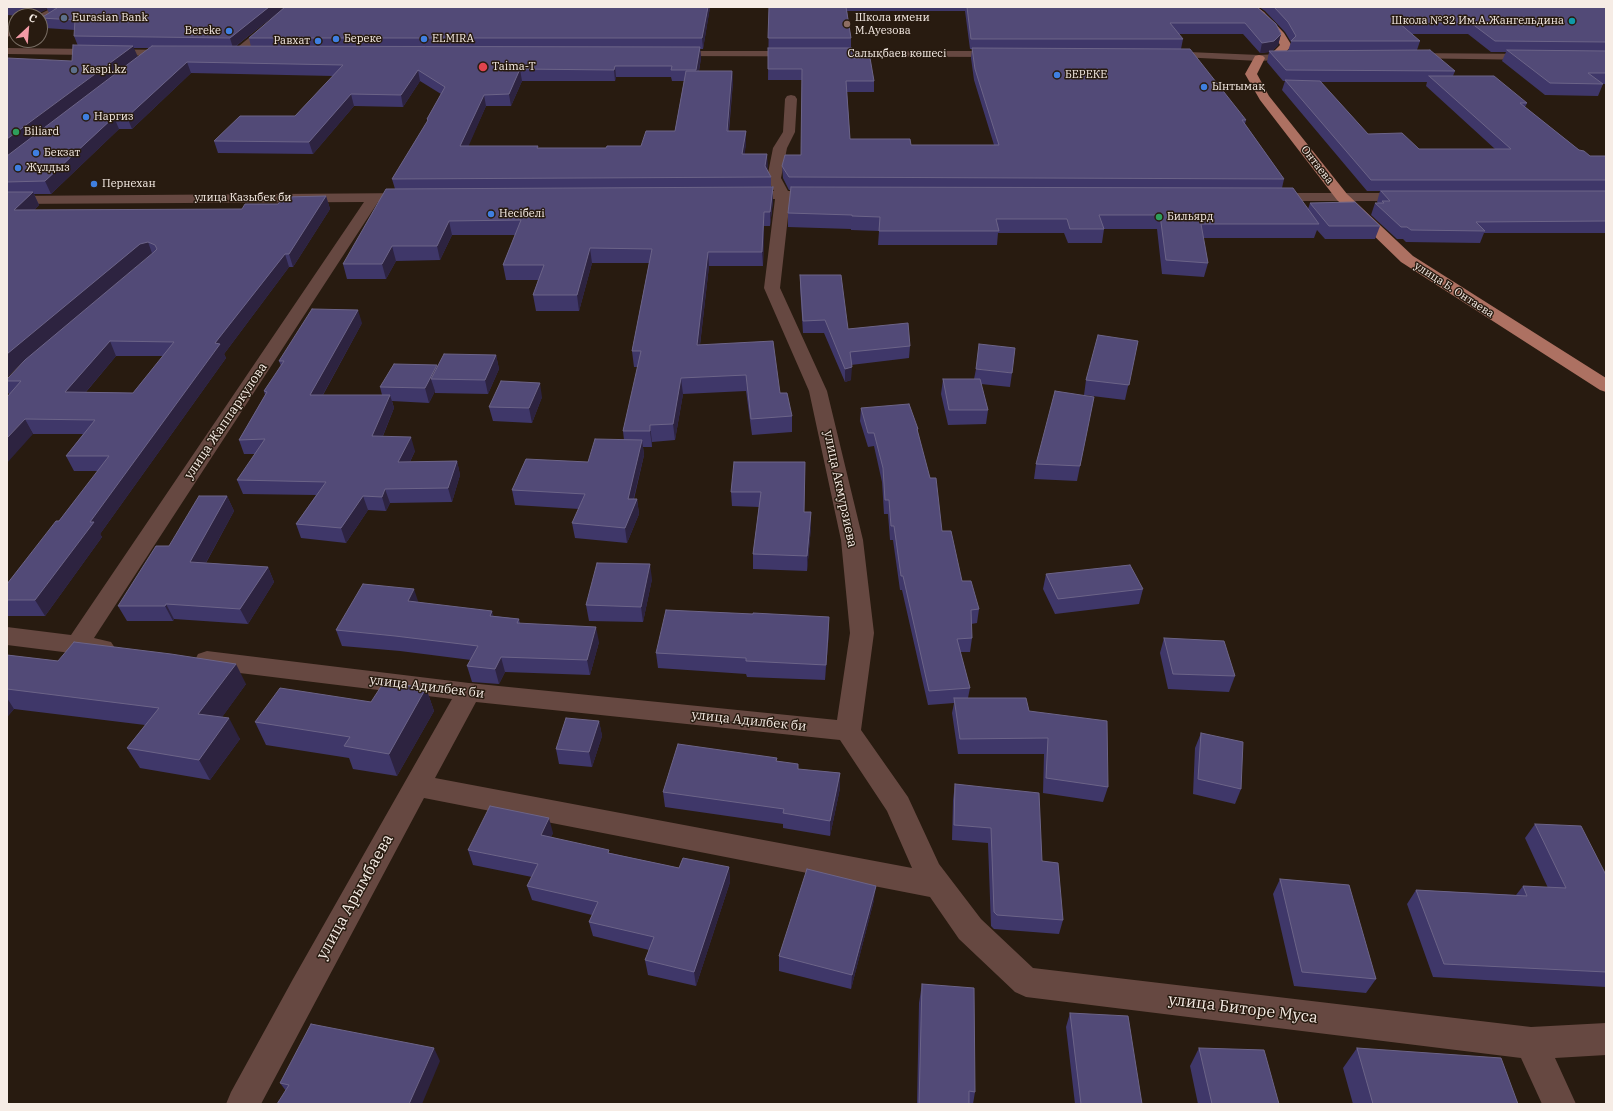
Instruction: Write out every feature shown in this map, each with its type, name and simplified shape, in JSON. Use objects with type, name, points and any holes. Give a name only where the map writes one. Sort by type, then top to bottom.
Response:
[{"type":"main road","points":[[1250,7],[1260,14],[1279,33],[1286,46],[1275,56]]},
{"type":"main road","name":"Онтаева","points":[[1259,58],[1251,74],[1264,97],[1342,197],[1407,259]]},
{"type":"main road","name":"улица Б. Онтаева","points":[[1407,259],[1500,320],[1606,386]]},
{"type":"street","points":[[48,14],[62,7]]},
{"type":"street","points":[[254,52],[234,52],[293,7]]},
{"type":"street","points":[[7,51],[184,53]]},
{"type":"street","points":[[140,63],[153,53]]},
{"type":"street","name":"Салықбаев көшесі","points":[[660,54],[1010,54]]},
{"type":"street","points":[[1154,54],[1259,58],[1275,56],[1310,56]]},
{"type":"street","points":[[1394,56],[1543,57]]},
{"type":"street","points":[[783,195],[774,178],[780,148],[789,132],[792,99]]},
{"type":"street","points":[[728,195],[831,195]]},
{"type":"street","name":"улица Акмурзиева","points":[[783,195],[772,288],[818,391],[852,540],[862,633],[848,732]]},
{"type":"street","points":[[1254,196],[1422,197]]},
{"type":"street","name":"улица Жаппаркулова","points":[[77,645],[374,197]]},
{"type":"street","name":"улица Казыбек би","points":[[7,200],[429,197]]},
{"type":"street","points":[[7,636],[124,650]]},
{"type":"street","name":"улица Адилбек би","points":[[187,658],[470,692],[848,732]]},
{"type":"street","name":"улица Арымбаева","points":[[242,1104],[470,692]]},
{"type":"street","points":[[848,732],[898,805],[934,879]]},
{"type":"street","points":[[417,786],[934,879]]},
{"type":"street","name":"улица Биторе Муса","points":[[934,879],[970,929],[1026,982],[1531,1043],[1606,1039]]},
{"type":"street","points":[[1531,1043],[1559,1104]]},
{"type":"building","points":[[47,7],[269,7],[230,38],[74,36],[75,20],[48,18],[48,14],[57,8]]},
{"type":"building","points":[[285,7],[708,7],[702,38],[249,38]]},
{"type":"building","points":[[769,7],[846,7],[851,38],[768,38]]},
{"type":"building","points":[[967,7],[1257,7],[1276,24],[1281,34],[1274,41],[1262,43],[1245,23],[1170,23],[1183,39],[971,39]]},
{"type":"building","points":[[1274,7],[1606,7],[1606,42],[1495,41],[1471,23],[1399,23],[1420,41],[1291,41],[1296,36],[1288,22]]},
{"type":"building","points":[[73,45],[133,46],[7,139],[7,58],[72,61]]},
{"type":"building","points":[[152,46],[700,47],[696,70],[671,70],[672,66],[615,66],[614,70],[520,69],[509,94],[484,95],[460,146],[606,148],[607,146],[641,146],[646,131],[675,131],[686,71],[732,71],[727,131],[746,131],[742,154],[767,154],[765,166],[771,177],[392,179],[428,120],[427,119],[445,87],[418,70],[401,95],[351,94],[309,142],[214,141],[240,116],[295,116],[343,65],[187,62],[127,117],[114,117],[45,181],[7,182],[7,156]]},
{"type":"building","points":[[768,48],[852,48],[854,58],[870,58],[874,81],[846,81],[850,139],[910,139],[911,145],[999,145],[975,69],[972,48],[1190,49],[1246,120],[1242,120],[1284,179],[789,177],[782,166],[785,155],[801,155],[802,69],[768,69]]},
{"type":"building","points":[[1430,50],[1455,71],[1286,70],[1269,51]]},
{"type":"building","points":[[1507,50],[1606,51],[1606,73],[1588,73],[1603,84],[1550,83]]},
{"type":"building","points":[[1429,76],[1494,76],[1527,103],[1520,103],[1579,150],[1584,151],[1590,156],[1606,156],[1606,180],[1371,180],[1285,80],[1320,81],[1368,134],[1402,133],[1419,149],[1511,149]]},
{"type":"building","points":[[773,187],[770,212],[764,212],[762,252],[708,252],[697,345],[773,341],[780,393],[787,393],[792,416],[751,419],[746,375],[681,378],[673,424],[650,425],[650,431],[623,431],[641,351],[632,351],[652,249],[590,248],[577,295],[533,295],[544,265],[503,265],[521,220],[449,221],[437,246],[392,246],[382,264],[343,264],[386,189]]},
{"type":"building","points":[[791,187],[1293,188],[1319,224],[1201,224],[1208,263],[1166,260],[1160,215],[1099,215],[1104,229],[1070,229],[1067,219],[996,219],[999,231],[879,231],[880,217],[788,213]]},
{"type":"building","points":[[1381,191],[1606,191],[1606,221],[1476,222],[1485,231],[1411,230],[1407,227],[1401,227],[1375,203],[1390,201]]},
{"type":"building","points":[[7,192],[33,192],[14,210],[242,209],[245,204],[278,204],[284,197],[326,196],[289,254],[285,254],[215,343],[220,344],[90,522],[94,522],[35,600],[7,600],[7,584],[56,521],[59,521],[109,456],[66,456],[95,420],[25,419],[7,438],[7,397],[21,381],[7,381],[7,379],[25,360],[154,252],[157,249],[155,245],[148,242],[140,244],[7,354]],"holes":[[[110,341],[174,342],[133,393],[65,392]]]},
{"type":"building","points":[[1355,202],[1380,226],[1329,226],[1310,203]]},
{"type":"building","points":[[800,275],[841,275],[848,329],[908,323],[910,346],[850,352],[852,367],[845,369],[825,320],[803,321]]},
{"type":"building","points":[[312,309],[358,310],[310,395],[390,395],[372,436],[411,437],[398,462],[457,461],[448,488],[385,489],[382,497],[363,496],[341,528],[296,524],[326,482],[237,480],[265,439],[239,440],[267,392],[264,391],[284,361],[279,361]]},
{"type":"building","points":[[1098,335],[1138,341],[1129,385],[1086,380]]},
{"type":"building","points":[[979,344],[1015,348],[1012,373],[976,369]]},
{"type":"building","points":[[444,354],[496,355],[485,380],[431,379]]},
{"type":"building","points":[[394,364],[437,365],[425,388],[380,387]]},
{"type":"building","points":[[943,379],[980,379],[988,410],[949,410]]},
{"type":"building","points":[[501,381],[540,383],[529,408],[489,407]]},
{"type":"building","points":[[1055,391],[1094,397],[1080,466],[1036,464]]},
{"type":"building","points":[[909,404],[918,429],[930,478],[936,478],[942,531],[951,531],[962,581],[971,581],[979,609],[971,610],[972,638],[957,639],[970,688],[929,691],[903,576],[901,576],[894,526],[891,526],[889,500],[885,500],[883,468],[874,433],[868,433],[861,408]]},
{"type":"building","points":[[595,439],[642,440],[628,499],[637,499],[625,528],[572,523],[585,494],[512,490],[526,459],[588,462]]},
{"type":"building","points":[[734,462],[805,462],[804,512],[811,512],[807,556],[753,554],[761,492],[731,492]]},
{"type":"building","points":[[199,496],[227,496],[190,562],[268,567],[240,609],[166,604],[165,606],[118,606],[156,546],[169,546]]},
{"type":"building","points":[[597,563],[650,564],[641,607],[586,605]]},
{"type":"building","points":[[1130,565],[1143,589],[1058,599],[1046,574]]},
{"type":"building","points":[[363,584],[414,589],[408,601],[492,611],[490,616],[519,619],[517,623],[596,627],[587,660],[501,657],[495,669],[467,666],[478,646],[336,630]]},
{"type":"building","points":[[666,610],[829,617],[826,665],[746,661],[746,658],[656,653]]},
{"type":"building","points":[[1164,638],[1224,641],[1235,676],[1173,674]]},
{"type":"building","points":[[74,642],[236,664],[198,714],[229,718],[199,760],[127,748],[159,708],[7,689],[7,655],[58,661]]},
{"type":"building","points":[[384,682],[426,688],[389,754],[344,746],[350,737],[255,722],[280,688],[371,702]]},
{"type":"building","points":[[954,698],[1026,698],[1029,711],[1107,721],[1108,787],[1046,778],[1048,738],[960,739]]},
{"type":"building","points":[[566,718],[599,721],[589,752],[556,749]]},
{"type":"building","points":[[1201,733],[1243,742],[1241,789],[1198,779]]},
{"type":"building","points":[[678,744],[777,758],[776,761],[798,764],[798,769],[840,773],[830,821],[783,813],[784,809],[663,792]]},
{"type":"building","points":[[955,784],[1039,793],[1042,861],[1058,863],[1063,920],[997,915],[994,912],[991,828],[954,825]]},
{"type":"building","points":[[490,806],[549,818],[541,835],[609,850],[608,853],[679,868],[683,858],[729,867],[694,972],[645,960],[654,937],[589,922],[598,902],[527,886],[538,864],[468,850]]},
{"type":"building","points":[[1535,824],[1581,826],[1606,875],[1606,972],[1444,964],[1416,890],[1527,896],[1523,886],[1566,888]]},
{"type":"building","points":[[807,869],[876,886],[852,975],[779,956]]},
{"type":"building","points":[[1280,879],[1349,885],[1376,979],[1302,972]]},
{"type":"building","points":[[922,984],[974,988],[975,1092],[969,1091],[969,1104],[919,1104]]},
{"type":"building","points":[[1070,1013],[1128,1016],[1142,1104],[1081,1104]]},
{"type":"building","points":[[311,1024],[434,1048],[409,1104],[277,1104],[289,1085],[280,1083]]},
{"type":"building","points":[[1199,1048],[1264,1050],[1279,1104],[1212,1104]]},
{"type":"building","points":[[1357,1048],[1501,1058],[1518,1104],[1373,1104]]},
{"type":"place","name":"Eurasian Bank","points":[[64,18]]},
{"type":"place","name":"Школа №32 Им.А.Жангельдина","points":[[1572,21]]},
{"type":"place","name":"Школа имени М.Ауезова","points":[[847,24]]},
{"type":"place","name":"Bereke","points":[[229,31]]},
{"type":"place","name":"Береке","points":[[336,39]]},
{"type":"place","name":"ELMIRA","points":[[424,39]]},
{"type":"place","name":"Равхат","points":[[318,41]]},
{"type":"place","name":"Taima-T","points":[[483,67]]},
{"type":"place","name":"Kaspi.kz","points":[[74,70]]},
{"type":"place","name":"БЕРЕКЕ","points":[[1057,75]]},
{"type":"place","name":"Ынтымақ","points":[[1204,87]]},
{"type":"place","name":"Наргиз","points":[[86,117]]},
{"type":"place","name":"Biliard","points":[[16,132]]},
{"type":"place","name":"Бекзат","points":[[36,153]]},
{"type":"place","name":"Жұлдыз","points":[[18,168]]},
{"type":"place","name":"Пернехан","points":[[94,184]]},
{"type":"place","name":"Несібелі","points":[[491,214]]},
{"type":"place","name":"Бильярд","points":[[1159,217]]}]
